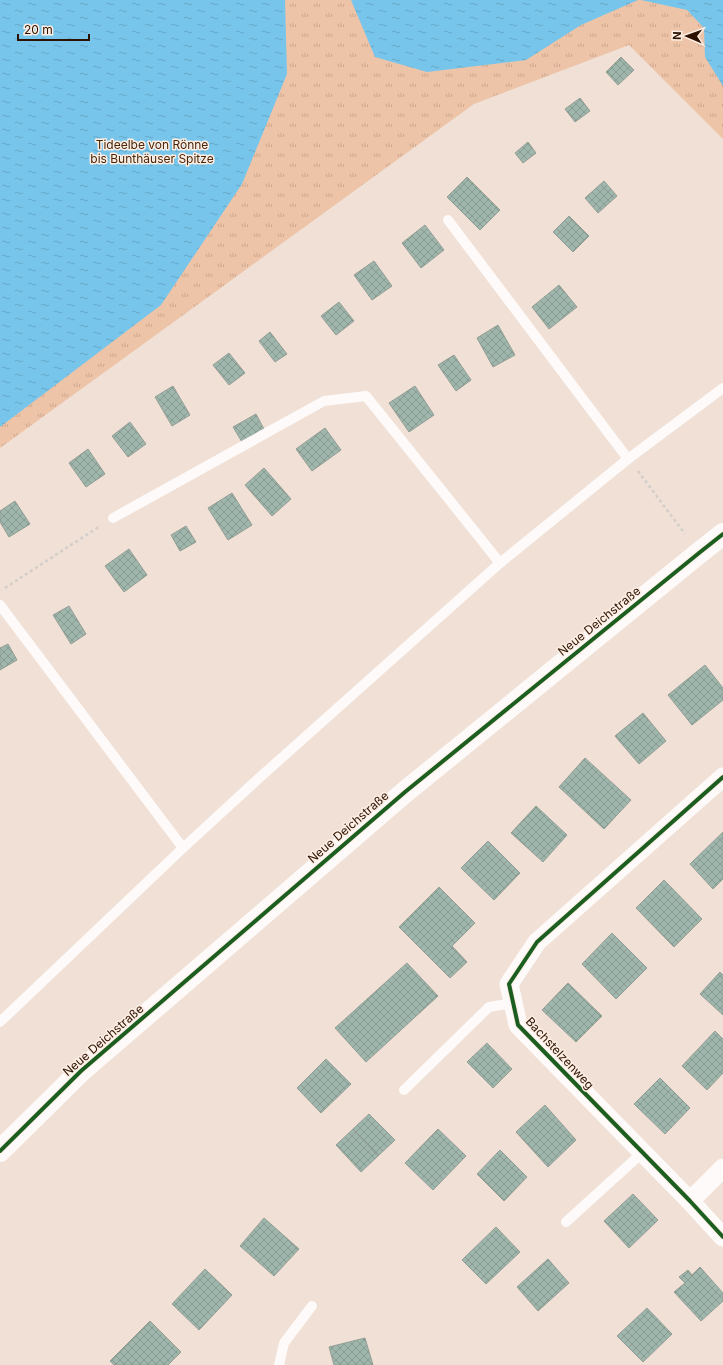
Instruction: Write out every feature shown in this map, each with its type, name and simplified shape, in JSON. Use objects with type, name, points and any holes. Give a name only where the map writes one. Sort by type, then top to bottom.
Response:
[{"type":"street","name":"Neue Deichstraße","points":[[0,1151],[81,1071],[405,792],[699,553],[722,536]]},
{"type":"street","name":"Bachstelzenweg","points":[[723,777],[537,942],[509,984],[518,1026],[690,1201],[723,1237]]},
{"type":"street","points":[[690,1201],[723,1168]]},
{"type":"lane","points":[[448,220],[628,459]]},
{"type":"lane","points":[[0,1022],[258,779],[500,563],[628,459],[723,388]]},
{"type":"lane","points":[[113,518],[324,401],[366,396],[500,563]]},
{"type":"lane","points":[[0,605],[183,848]]},
{"type":"lane","points":[[404,1090],[489,1007],[513,1003]]},
{"type":"lane","points":[[566,1222],[642,1153]]},
{"type":"lane","points":[[279,1365],[284,1343],[312,1306]]},
{"type":"path","points":[[628,459],[662,502],[699,553]]},
{"type":"path","points":[[0,592],[113,518]]},
{"type":"green space","name":"Tideelbe von Rönne bis Bunthäuser Spitze","points":[[0,0],[723,0],[723,139],[629,45],[474,104],[0,448]]},
{"type":"water","points":[[0,0],[285,0],[287,74],[242,184],[161,305],[0,427]]},
{"type":"water","points":[[351,0],[638,0],[581,25],[526,60],[427,72],[375,57]]},
{"type":"water","points":[[641,0],[723,0],[723,86],[705,57],[704,28],[687,10]]},
{"type":"building","points":[[621,57],[634,70],[618,85],[606,72]]},
{"type":"building","points":[[580,98],[590,111],[575,122],[565,109]]},
{"type":"building","points":[[528,142],[536,153],[523,163],[515,153]]},
{"type":"building","points":[[467,177],[500,210],[480,230],[447,197]]},
{"type":"building","points":[[604,181],[617,196],[598,213],[585,198]]},
{"type":"building","points":[[569,216],[589,236],[573,252],[553,232]]},
{"type":"building","points":[[425,225],[444,250],[421,268],[402,243]]},
{"type":"building","points":[[374,261],[392,286],[372,300],[354,275]]},
{"type":"building","points":[[559,285],[577,307],[549,329],[532,307]]},
{"type":"building","points":[[339,302],[354,321],[336,335],[321,316]]},
{"type":"building","points":[[498,325],[515,355],[493,367],[477,338]]},
{"type":"building","points":[[270,332],[287,354],[275,362],[259,341]]},
{"type":"building","points":[[229,353],[245,373],[229,385],[213,365]]},
{"type":"building","points":[[454,355],[471,380],[456,391],[438,365]]},
{"type":"building","points":[[173,386],[190,415],[172,426],[155,397]]},
{"type":"building","points":[[415,386],[434,415],[409,432],[389,403]]},
{"type":"building","points":[[256,414],[264,429],[242,442],[233,427]]},
{"type":"building","points":[[130,422],[146,444],[128,457],[112,436]]},
{"type":"building","points":[[325,428],[341,450],[312,471],[296,449]]},
{"type":"building","points":[[88,449],[105,474],[86,487],[69,463]]},
{"type":"building","points":[[264,468],[291,499],[272,516],[245,485]]},
{"type":"building","points":[[232,493],[252,525],[228,540],[208,508]]},
{"type":"building","points":[[15,501],[30,524],[9,537],[0,522],[0,511]]},
{"type":"building","points":[[186,526],[196,542],[180,551],[171,535]]},
{"type":"building","points":[[129,549],[147,575],[124,592],[105,566]]},
{"type":"building","points":[[69,606],[86,634],[71,644],[53,615]]},
{"type":"building","points":[[8,644],[17,660],[0,670],[0,648]]},
{"type":"building","points":[[705,665],[723,688],[723,700],[692,725],[668,695]]},
{"type":"building","points":[[643,713],[666,741],[639,764],[615,736]]},
{"type":"building","points":[[585,758],[631,800],[604,829],[559,787]]},
{"type":"building","points":[[536,806],[567,835],[543,862],[511,833]]},
{"type":"building","points":[[723,832],[723,879],[713,889],[690,864]]},
{"type":"building","points":[[488,841],[520,873],[494,900],[461,868]]},
{"type":"building","points":[[664,880],[702,919],[674,947],[636,908]]},
{"type":"building","points":[[439,887],[475,923],[452,946],[467,962],[450,978],[399,927]]},
{"type":"building","points":[[612,933],[647,968],[616,999],[582,964]]},
{"type":"building","points":[[407,963],[438,996],[366,1062],[335,1028]]},
{"type":"building","points":[[720,972],[723,975],[723,1015],[700,994]]},
{"type":"building","points":[[568,983],[602,1016],[576,1042],[542,1010]]},
{"type":"building","points":[[715,1031],[723,1039],[723,1073],[707,1090],[682,1066]]},
{"type":"building","points":[[487,1043],[512,1069],[493,1088],[467,1062]]},
{"type":"building","points":[[326,1059],[351,1084],[321,1113],[297,1088]]},
{"type":"building","points":[[660,1078],[690,1108],[665,1134],[634,1104]]},
{"type":"building","points":[[545,1105],[576,1140],[548,1167],[516,1132]]},
{"type":"building","points":[[369,1114],[395,1140],[378,1156],[353,1129]]},
{"type":"building","points":[[353,1129],[378,1156],[361,1172],[336,1145]]},
{"type":"building","points":[[438,1129],[466,1156],[433,1190],[405,1163]]},
{"type":"building","points":[[500,1150],[527,1177],[504,1201],[477,1174]]},
{"type":"building","points":[[633,1194],[658,1220],[629,1248],[604,1221]]},
{"type":"building","points":[[264,1218],[299,1249],[274,1276],[240,1246]]},
{"type":"building","points":[[496,1227],[520,1252],[486,1284],[462,1260]]},
{"type":"building","points":[[548,1259],[569,1283],[538,1311],[517,1287]]},
{"type":"building","points":[[700,1267],[723,1293],[723,1301],[701,1321],[674,1292],[685,1283],[679,1277],[688,1270],[692,1275]]},
{"type":"building","points":[[205,1269],[232,1295],[199,1330],[172,1304]]},
{"type":"building","points":[[647,1308],[672,1334],[643,1362],[617,1336]]},
{"type":"building","points":[[150,1321],[181,1352],[168,1365],[114,1365],[110,1361]]},
{"type":"building","points":[[365,1338],[373,1365],[334,1365],[329,1347]]},
{"type":"cycle path","points":[[0,1151],[81,1071],[405,792],[723,534]]},
{"type":"cycle path","points":[[723,777],[537,942],[509,984],[518,1025],[690,1201],[723,1237]]}]
